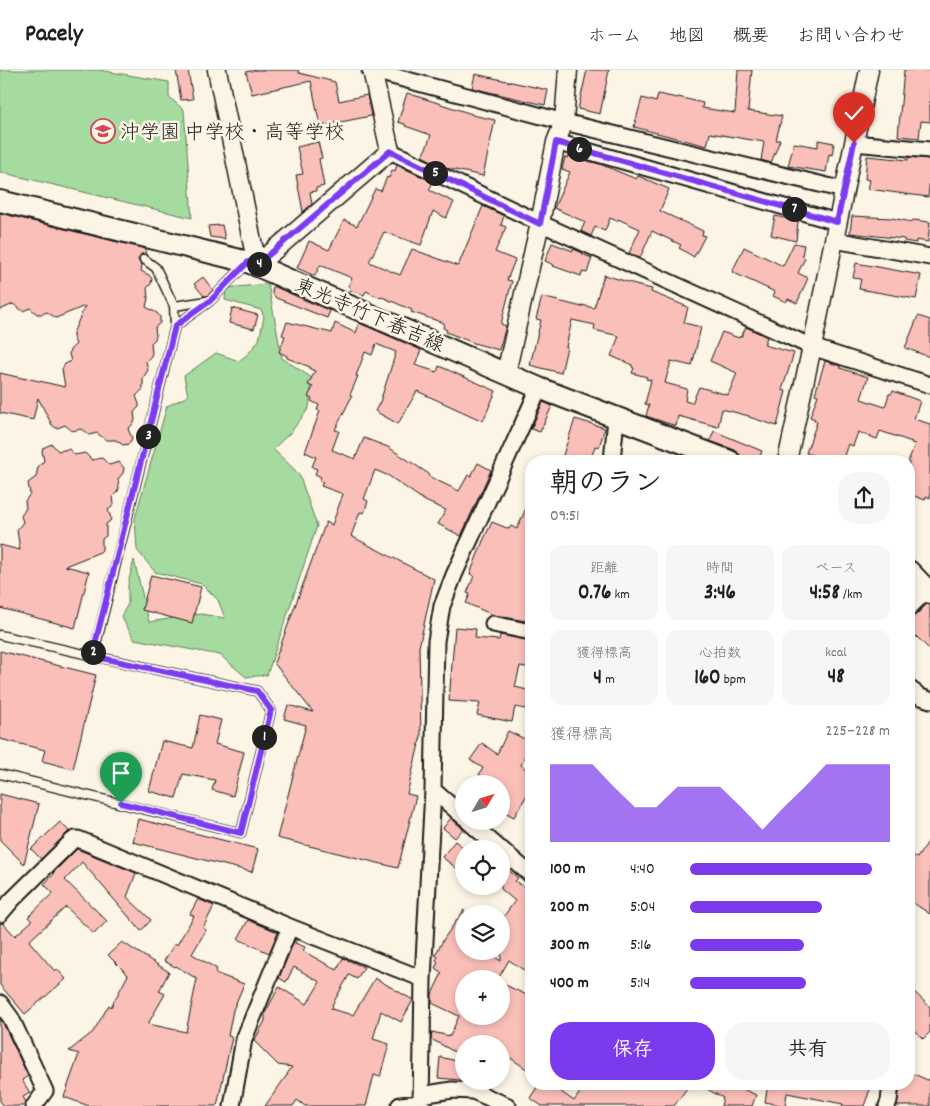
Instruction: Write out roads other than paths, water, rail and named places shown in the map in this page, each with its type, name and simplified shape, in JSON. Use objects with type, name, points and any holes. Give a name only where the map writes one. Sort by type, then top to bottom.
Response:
[{"type":"main road","name":"東光寺竹下春吉線","points":[[0,201],[253,263],[538,388],[714,455]]},
{"type":"main road","points":[[915,578],[928,592]]},
{"type":"street","points":[[217,70],[253,263],[390,151]]},
{"type":"street","points":[[390,151],[372,70],[564,122],[844,190]]},
{"type":"street","points":[[506,373],[540,224],[556,142],[564,122],[568,70]]},
{"type":"street","points":[[789,455],[869,70]]},
{"type":"street","points":[[556,142],[837,222]]},
{"type":"street","points":[[854,143],[930,150]]},
{"type":"street","points":[[390,151],[540,224],[812,347],[930,385]]},
{"type":"street","points":[[834,240],[930,258]]},
{"type":"street","points":[[421,1101],[423,979],[433,790],[436,641],[442,606],[454,575],[538,388]]},
{"type":"street","points":[[613,455],[616,418]]},
{"type":"street","points":[[915,603],[928,592]]},
{"type":"street","points":[[493,624],[525,631]]},
{"type":"street","points":[[915,692],[930,700]]},
{"type":"street","points":[[433,790],[455,809]]},
{"type":"street","points":[[479,830],[490,840]]},
{"type":"street","points":[[0,914],[72,841],[78,839],[290,927],[423,979]]},
{"type":"street","points":[[510,857],[525,870]]},
{"type":"street","points":[[232,1106],[244,1040],[290,927]]},
{"type":"street","points":[[0,1003],[11,1018],[45,1090],[34,1106]]},
{"type":"street","points":[[398,1106],[421,1101],[452,1090],[473,1091],[508,1106]]},
{"type":"street","points":[[887,1106],[890,1090]]},
{"type":"lane","points":[[92,656],[175,326],[174,306],[156,268],[144,259]]},
{"type":"lane","points":[[175,326],[210,301],[253,263]]},
{"type":"lane","points":[[174,306],[210,301]]},
{"type":"lane","points":[[0,635],[257,691],[271,710],[241,833],[0,774]]},
{"type":"place","name":"沖学園 中学校・高等学校","points":[[103,131]]}]
